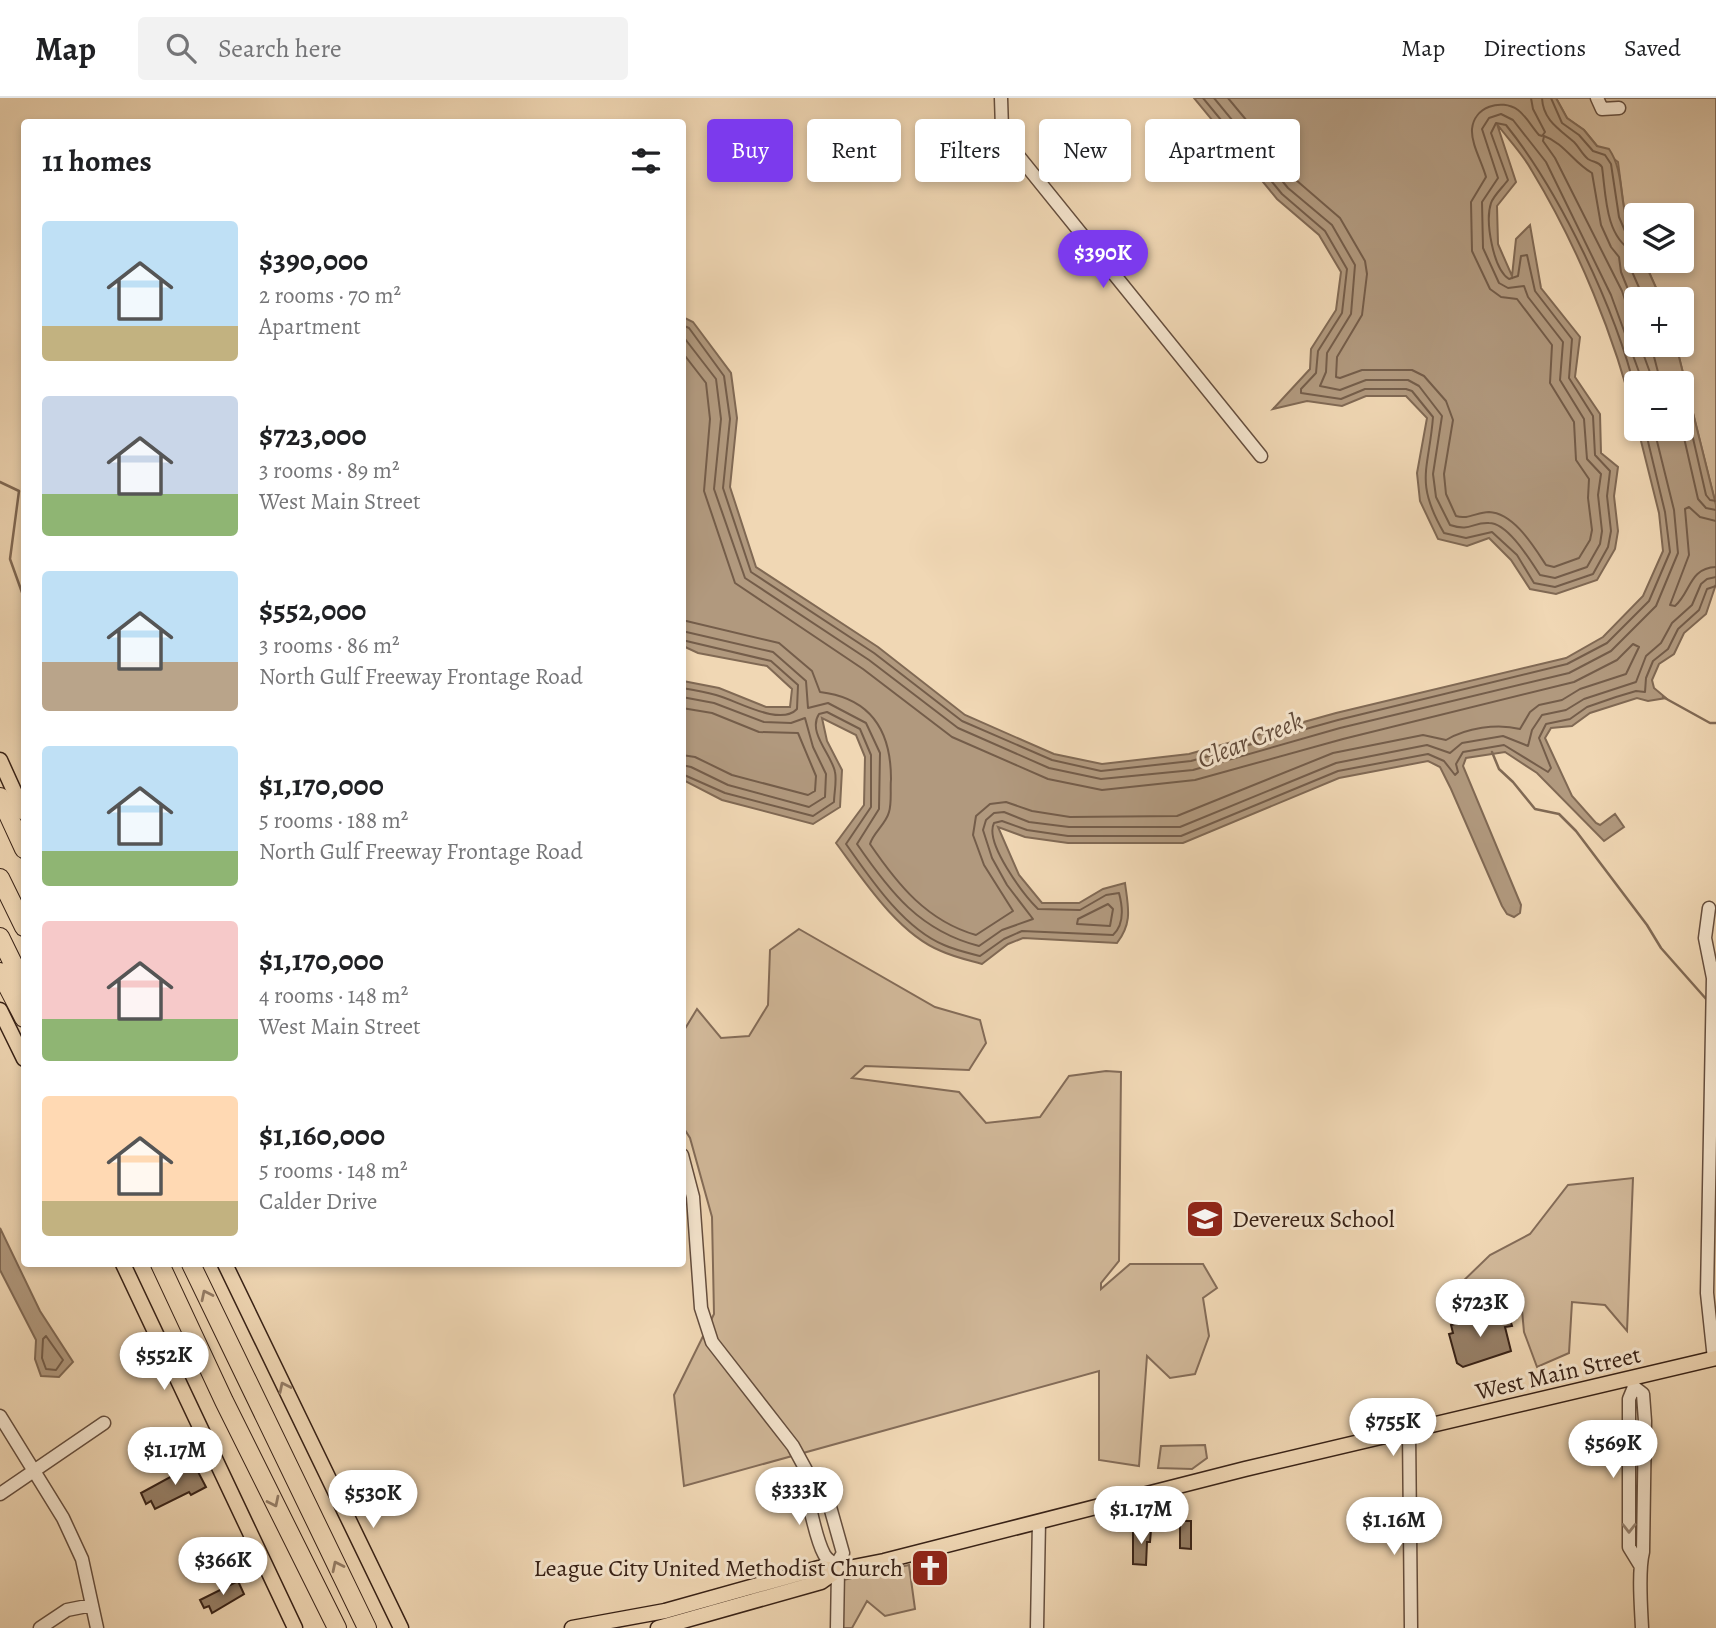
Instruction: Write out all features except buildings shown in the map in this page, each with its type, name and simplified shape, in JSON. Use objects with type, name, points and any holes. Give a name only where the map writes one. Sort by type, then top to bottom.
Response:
[{"type":"highway","points":[[0,797],[21,842]]},
{"type":"highway","points":[[0,878],[21,922]]},
{"type":"highway","points":[[0,937],[21,978]]},
{"type":"highway","points":[[0,972],[21,1012]]},
{"type":"highway","points":[[161,1267],[224,1401],[337,1628]]},
{"type":"highway","points":[[192,1267],[367,1628]]},
{"type":"main road","points":[[0,760],[21,806]]},
{"type":"main road","points":[[0,1010],[21,1053]]},
{"type":"main road","points":[[124,1267],[296,1628]]},
{"type":"main road","points":[[226,1267],[401,1628]]},
{"type":"main road","name":"West Main Street","points":[[572,1628],[666,1611],[819,1568],[884,1561],[1409,1430],[1633,1383],[1715,1359]]},
{"type":"main road","name":"West Main Street","points":[[658,1628],[821,1582],[837,1567]]},
{"type":"street","points":[[1001,98],[1002,129],[1008,143],[1261,456]]},
{"type":"street","points":[[1597,98],[1602,109],[1619,108]]},
{"type":"street","points":[[1709,908],[1705,939],[1713,978],[1707,1293],[1715,1359]]},
{"type":"street","points":[[686,1170],[694,1197],[701,1308],[712,1342],[793,1446],[812,1481],[827,1496],[832,1508],[843,1553],[837,1567],[837,1628]]},
{"type":"street","points":[[1633,1383],[1643,1394],[1645,1421],[1643,1552],[1640,1565],[1642,1628]]},
{"type":"street","points":[[0,1416],[63,1518],[82,1559],[97,1628]]},
{"type":"street","points":[[0,1494],[104,1423]]},
{"type":"street","points":[[1409,1430],[1411,1628]]},
{"type":"street","points":[[812,1481],[806,1489],[824,1556],[837,1567]]},
{"type":"street","points":[[1037,1628],[1039,1521]]},
{"type":"street","points":[[40,1628],[66,1611],[92,1605]]},
{"type":"shaded area","points":[[1556,98],[1716,98],[1716,505],[1694,417],[1694,371],[1682,371],[1679,357],[1694,357],[1694,287],[1656,287],[1649,273],[1694,273],[1694,203],[1624,203],[1624,208],[1618,162],[1567,118]]},
{"type":"shaded area","points":[[799,929],[935,1007],[980,1020],[986,1043],[969,1070],[865,1066],[852,1078],[959,1092],[986,1123],[1040,1117],[1069,1076],[1106,1071],[1121,1072],[1119,1261],[1101,1283],[1101,1289],[1130,1264],[1203,1264],[1217,1288],[1203,1298],[1209,1336],[1195,1374],[1170,1378],[1147,1356],[1139,1466],[1099,1460],[1099,1371],[684,1486],[674,1395],[714,1314],[712,1217],[686,1132],[686,1027],[697,1009],[721,1038],[749,1036],[768,1005],[770,950]]},
{"type":"shaded area","points":[[1633,1178],[1627,1331],[1605,1305],[1572,1302],[1569,1353],[1537,1367],[1524,1332],[1521,1299],[1456,1288],[1490,1255],[1530,1234],[1568,1185]]},
{"type":"shaded area","points":[[1205,1445],[1207,1458],[1192,1469],[1158,1468],[1161,1446]]},
{"type":"shaded area","points":[[909,1565],[915,1609],[885,1616],[867,1601],[852,1628],[842,1628],[843,1580]]},
{"type":"water","points":[[1194,98],[1556,98],[1567,118],[1584,130],[1597,146],[1609,149],[1618,172],[1624,207],[1624,273],[1649,273],[1656,287],[1624,287],[1624,357],[1679,357],[1682,371],[1624,371],[1624,381],[1606,326],[1565,230],[1528,165],[1497,124],[1516,182],[1497,206],[1498,244],[1512,276],[1516,239],[1530,225],[1541,288],[1580,337],[1575,377],[1600,414],[1601,453],[1618,467],[1614,496],[1618,531],[1615,549],[1597,580],[1556,594],[1530,589],[1511,560],[1489,538],[1467,546],[1438,539],[1420,501],[1417,473],[1427,418],[1406,396],[1366,396],[1342,406],[1307,401],[1273,409],[1310,369],[1311,349],[1336,310],[1341,272],[1319,235],[1277,199],[1263,182],[1300,182],[1300,119],[1211,119]]},
{"type":"water","name":"Clear Creek","points":[[686,318],[693,322],[731,373],[737,418],[730,487],[756,567],[878,647],[965,715],[1054,754],[1102,764],[1189,754],[1336,713],[1566,658],[1603,637],[1643,596],[1663,551],[1659,513],[1641,441],[1694,441],[1694,417],[1716,505],[1716,584],[1706,614],[1684,633],[1674,654],[1659,664],[1652,680],[1654,688],[1666,698],[1648,701],[1637,698],[1590,713],[1572,726],[1551,728],[1545,738],[1572,796],[1596,823],[1600,825],[1615,814],[1624,827],[1604,841],[1537,773],[1505,752],[1466,758],[1463,766],[1521,905],[1520,913],[1514,917],[1507,914],[1502,906],[1440,767],[1428,761],[1339,778],[1183,843],[1068,843],[1025,837],[998,827],[1019,875],[1042,903],[1079,903],[1103,889],[1125,883],[1127,921],[1117,943],[1023,938],[1008,944],[982,964],[941,951],[910,932],[882,904],[836,843],[864,805],[865,757],[856,735],[822,718],[827,741],[842,770],[840,807],[813,824],[722,800],[686,782],[686,682],[719,688],[766,707],[790,707],[792,689],[767,666],[698,653],[686,647]]},
{"type":"water","points":[[0,1228],[40,1311],[73,1362],[59,1377],[41,1376],[35,1359],[36,1340],[0,1270]]},
{"type":"waterway","points":[[0,482],[19,491],[10,559],[21,590]]},
{"type":"waterway","points":[[1663,697],[1710,723],[1716,723]]},
{"type":"waterway","points":[[1492,752],[1499,769],[1535,809],[1559,814],[1576,831],[1647,925],[1661,948],[1707,1000]]},
{"type":"place","name":"Devereux School","points":[[1205,1219]]},
{"type":"place","name":"League City United Methodist Church","points":[[930,1568]]}]
